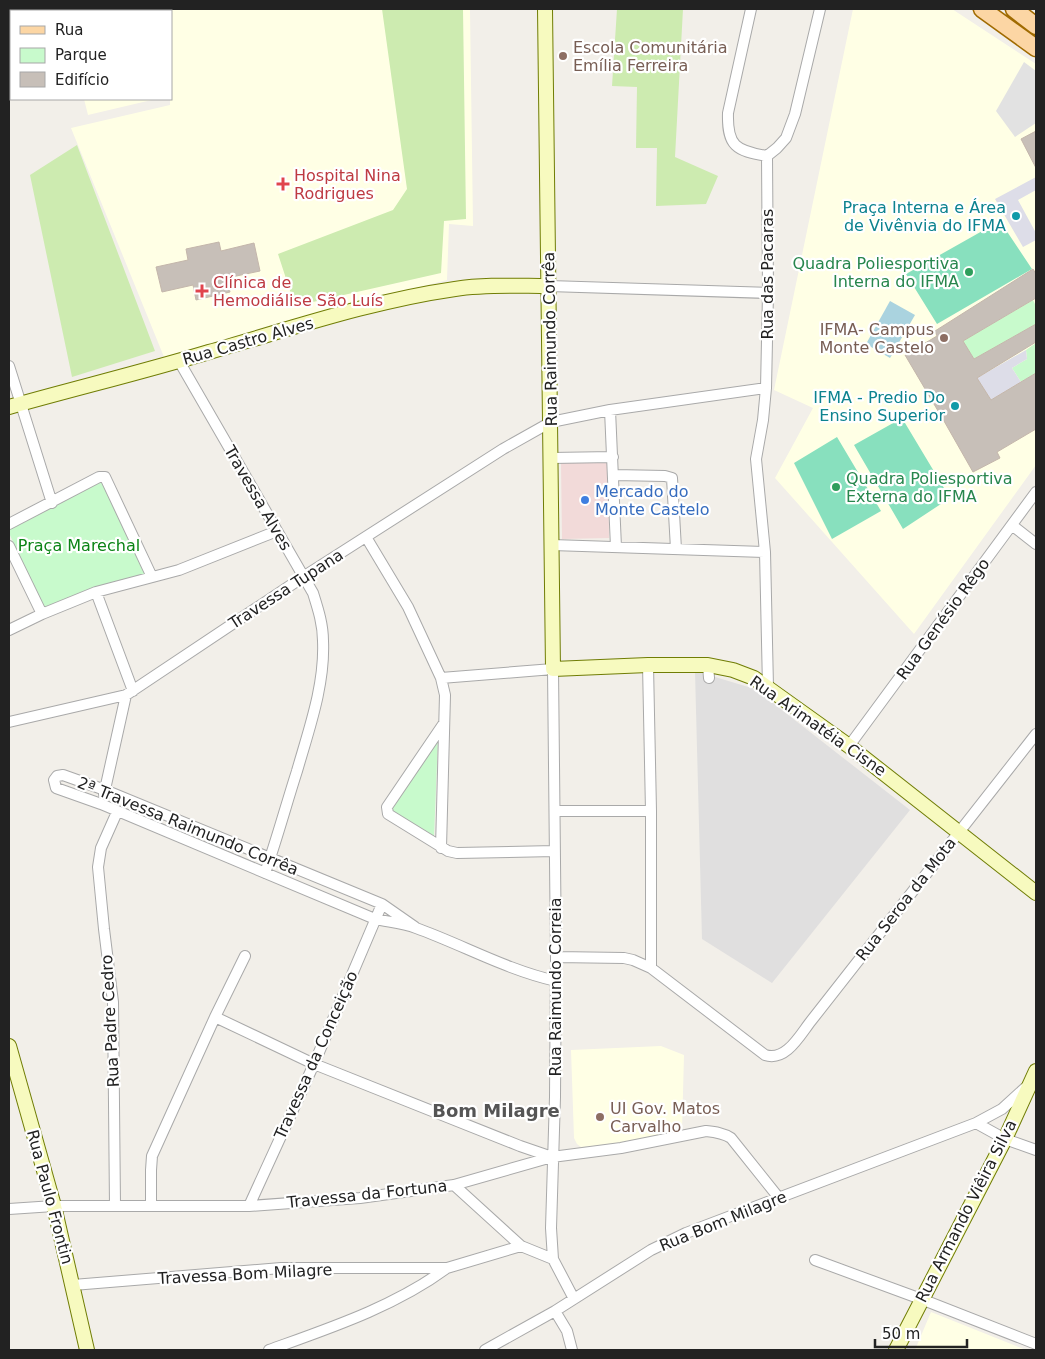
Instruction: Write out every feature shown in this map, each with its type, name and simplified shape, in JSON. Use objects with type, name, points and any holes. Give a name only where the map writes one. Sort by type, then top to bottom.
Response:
[{"type":"main road","points":[[982,9],[1036,48]]},
{"type":"main road","points":[[1021,11],[1036,26]]},
{"type":"street","name":"Rua Raimundo Corrêa","points":[[545,9],[553,669]]},
{"type":"street","points":[[751,9],[728,113],[729,137],[740,149],[751,154],[766,156],[786,138],[795,114],[820,9]]},
{"type":"street","name":"Rua das Pacaras","points":[[766,156],[768,293],[766,388],[756,459],[765,552],[768,687]]},
{"type":"street","name":"Rua Castro Alves","points":[[14,406],[404,298],[456,289],[501,286],[549,286]]},
{"type":"street","points":[[549,286],[768,293]]},
{"type":"street","name":"Travessa Alves","points":[[179,361],[312,593],[321,619],[323,662],[318,691],[304,748],[266,873]]},
{"type":"street","points":[[9,366],[14,406],[52,503]]},
{"type":"street","name":"Travessa Tupana","points":[[9,722],[130,693],[303,577],[503,449],[550,422],[610,410],[766,388]]},
{"type":"street","points":[[610,410],[616,547]]},
{"type":"street","points":[[551,458],[612,457]]},
{"type":"street","points":[[614,475],[666,476],[672,478],[676,549]]},
{"type":"street","points":[[9,524],[99,477],[105,477],[152,577]]},
{"type":"street","name":"Rua Genésio Rêgo","points":[[850,746],[1013,526],[1036,492]]},
{"type":"street","points":[[1013,526],[1036,544]]},
{"type":"street","points":[[9,630],[96,592],[196,564],[277,531]]},
{"type":"street","points":[[366,537],[408,607],[441,678],[446,695],[441,848]]},
{"type":"street","points":[[552,545],[765,552]]},
{"type":"street","points":[[9,546],[42,614]]},
{"type":"street","points":[[96,592],[130,693],[101,804]]},
{"type":"street","points":[[556,957],[624,958],[651,968],[648,664]]},
{"type":"street","name":"Rua Arimatéia Cisne","points":[[441,678],[648,664],[709,671],[733,670],[754,678],[768,687],[850,746],[1036,893]]},
{"type":"street","name":"Rua Raimundo Correia","points":[[553,669],[556,981],[551,1228],[553,1260],[574,1299]]},
{"type":"street","points":[[444,722],[387,807],[386,811],[388,814],[441,848],[457,853],[555,851]]},
{"type":"street","name":"Rua Seroa da Mota","points":[[651,968],[765,1055],[771,1057],[779,1056],[789,1048],[1036,734]]},
{"type":"street","name":"2ª Travessa Raimundo Corrêa","points":[[63,775],[105,790],[382,904],[415,927],[375,919],[101,804],[56,788],[54,780],[57,776],[63,775]]},
{"type":"street","points":[[555,811],[650,811]]},
{"type":"street","name":"Rua Padre Cedro","points":[[115,1206],[113,1002],[98,866],[101,848],[118,812]]},
{"type":"street","name":"Travessa da Conceição","points":[[249,1206],[314,1064],[382,904]]},
{"type":"street","points":[[415,927],[497,962],[532,975],[556,981]]},
{"type":"street","points":[[151,1206],[152,1156],[245,956]]},
{"type":"street","points":[[215,1017],[314,1064],[552,1157]]},
{"type":"street","name":"Rua Paulo Frontin","points":[[9,1046],[54,1206],[87,1350]]},
{"type":"street","name":"Rua Bom Milagre","points":[[484,1350],[555,1311],[651,1250],[686,1233],[976,1124],[1012,1102],[1033,1077]]},
{"type":"street","name":"Rua Armando Viêira Silva","points":[[896,1350],[1005,1138],[1033,1077]]},
{"type":"street","points":[[976,1124],[1036,1150]]},
{"type":"street","name":"Travessa da Fortuna","points":[[9,1209],[54,1206],[249,1206],[360,1198],[454,1185],[552,1157],[621,1148],[696,1131],[716,1132],[731,1138],[779,1198]]},
{"type":"street","points":[[454,1185],[520,1246],[553,1260]]},
{"type":"street","name":"Travessa Bom Milagre","points":[[72,1285],[281,1268],[447,1268],[520,1246]]},
{"type":"street","points":[[815,1260],[1036,1344]]},
{"type":"street","name":"Travessa Bom Milagre","points":[[269,1350],[366,1315],[447,1268]]},
{"type":"street","points":[[555,1311],[567,1331],[572,1350]]},
{"type":"shaded area","name":"Hospital Nina Rodrigues","points":[[470,9],[473,226],[449,224],[447,280],[275,324],[164,357],[71,128],[170,105],[170,100],[172,100],[172,10],[152,10]]},
{"type":"shaded area","name":"IFMA- Campus Monte Castelo","points":[[853,9],[952,9],[1036,64],[1036,465],[914,634],[775,478],[813,408],[774,390]]},
{"type":"shaded area","points":[[1024,62],[1036,71],[1036,123],[1015,137],[996,111]]},
{"type":"shaded area","points":[[84,100],[152,100],[88,115]]},
{"type":"shaded area","name":"Praça Interna e Área de Vivênvia do IFMA","points":[[1036,177],[1036,190],[1018,200],[1036,233],[1036,240],[1023,247],[995,199]]},
{"type":"shaded area","points":[[1026,350],[1027,359],[1012,368],[1021,382],[991,400],[977,378]]},
{"type":"shaded area","name":"Mercado do Monte Castelo","points":[[561,462],[608,462],[609,538],[562,539]]},
{"type":"shaded area","points":[[695,671],[755,689],[910,810],[772,983],[702,939]]},
{"type":"shaded area","name":"UI Gov. Matos Carvalho","points":[[661,1046],[684,1055],[682,1131],[630,1143],[581,1147],[577,1144],[574,1138],[571,1050]]},
{"type":"shaded area","points":[[931,1312],[1026,1350],[915,1350]]},
{"type":"green space","points":[[382,9],[463,9],[466,219],[444,221],[441,273],[295,306],[278,254],[393,210],[407,189]]},
{"type":"green space","points":[[617,9],[683,9],[675,157],[718,176],[706,204],[656,206],[657,148],[636,148],[637,87],[612,86]]},
{"type":"green space","points":[[77,145],[155,351],[72,377],[30,175]]},
{"type":"green space","name":"Quadra Poliesportiva Interna do IFMA","points":[[1000,221],[1032,269],[937,324],[906,274]]},
{"type":"green space","points":[[1033,300],[1036,306],[1036,324],[974,359],[963,341]]},
{"type":"green space","points":[[1036,343],[1036,373],[1021,382],[1012,368],[1027,359],[1026,350]]},
{"type":"green space","points":[[902,418],[950,498],[903,529],[854,445]]},
{"type":"green space","name":"Quadra Poliesportiva Externa do IFMA","points":[[837,437],[881,511],[832,539],[794,463]]},
{"type":"green space","name":"Praça Marechal","points":[[102,480],[147,573],[96,589],[44,609],[9,533],[9,527]]},
{"type":"green space","points":[[438,738],[434,837],[388,811]]},
{"type":"water","points":[[890,301],[915,315],[890,358],[866,344]]},
{"type":"building","points":[[1036,131],[1036,168],[1021,139]]},
{"type":"building","points":[[219,242],[221,251],[254,243],[260,271],[227,278],[230,292],[196,300],[193,285],[162,292],[156,267],[188,260],[186,249]]},
{"type":"building","points":[[1033,269],[1036,274],[1036,298],[963,341],[974,359],[1036,324],[1036,342],[977,378],[991,400],[1036,373],[1036,429],[997,452],[1000,458],[973,472],[905,355],[937,336],[935,331]]},
{"type":"place","name":"Escola Comunitária Emília Ferreira","points":[[563,56]]},
{"type":"place","name":"Hospital Nina Rodrigues","points":[[283,184]]},
{"type":"place","name":"Praça Interna e Área de Vivênvia do IFMA","points":[[1016,216]]},
{"type":"place","name":"Quadra Poliesportiva Interna do IFMA","points":[[969,272]]},
{"type":"place","name":"Clínica de Hemodiálise São Luís","points":[[202,291]]},
{"type":"place","name":"IFMA- Campus Monte Castelo","points":[[944,338]]},
{"type":"place","name":"IFMA - Predio Do Ensino Superior","points":[[955,406]]},
{"type":"place","name":"Quadra Poliesportiva Externa do IFMA","points":[[836,487]]},
{"type":"place","name":"Mercado do Monte Castelo","points":[[585,500]]},
{"type":"place","name":"UI Gov. Matos Carvalho","points":[[600,1117]]},
{"type":"district","name":"Bom Milagre","points":[[496,1110]]}]
